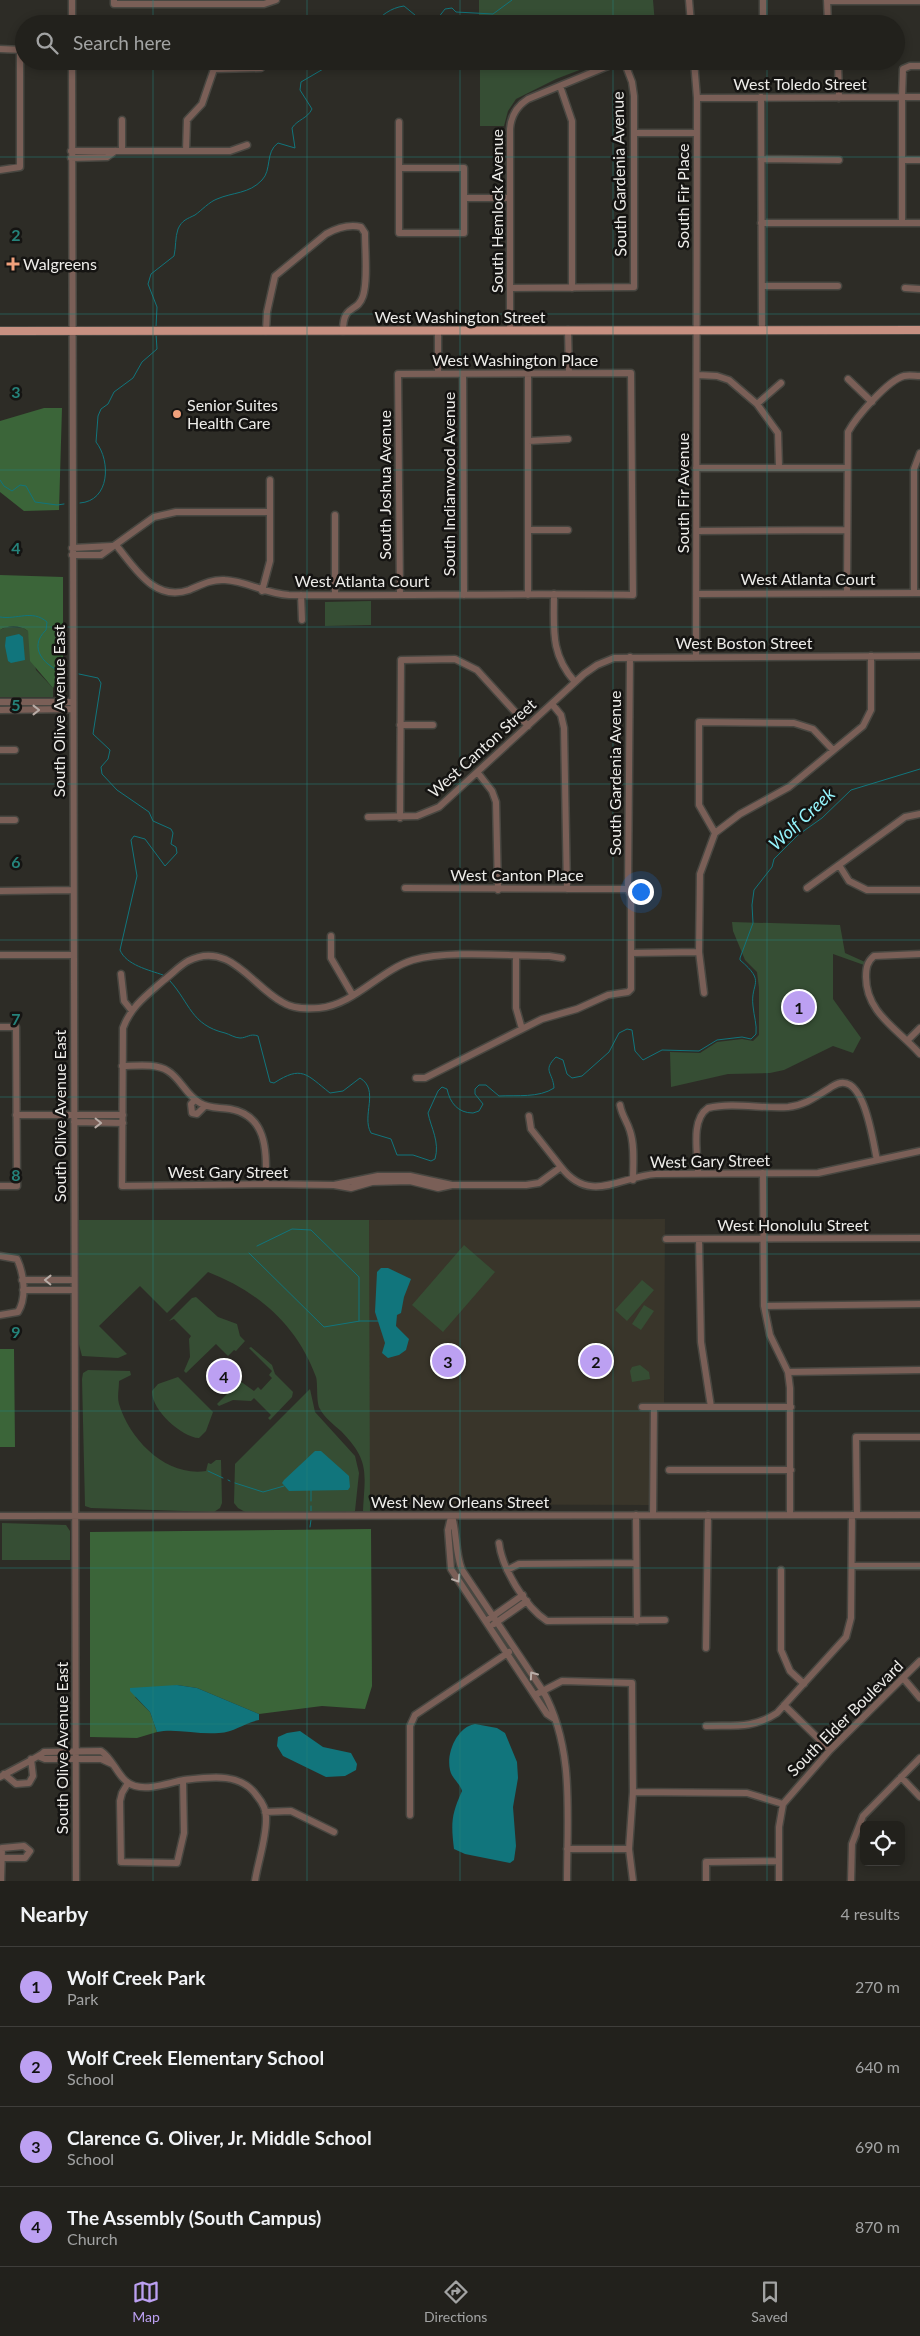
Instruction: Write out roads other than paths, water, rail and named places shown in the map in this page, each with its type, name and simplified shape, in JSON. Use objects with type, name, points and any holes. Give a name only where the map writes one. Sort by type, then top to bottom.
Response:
[{"type":"main road","name":"West Washington Street","points":[[0,332],[920,330]]},
{"type":"street","points":[[72,0],[72,15]]},
{"type":"street","points":[[114,2],[241,2],[264,4],[276,0]]},
{"type":"street","points":[[689,0],[690,15]]},
{"type":"street","points":[[763,0],[763,15]]},
{"type":"street","points":[[828,15],[827,1],[920,1]]},
{"type":"street","points":[[0,49],[15,50]]},
{"type":"street","points":[[905,68],[920,66]]},
{"type":"street","points":[[0,170],[20,167],[22,70]]},
{"type":"street","name":"South Olive Avenue East","points":[[72,70],[76,1881]]},
{"type":"street","points":[[186,151],[186,120],[202,104],[214,70]]},
{"type":"street","points":[[510,288],[572,288],[571,116],[560,86],[600,70]]},
{"type":"street","name":"South Gardenia Avenue","points":[[572,288],[634,288],[633,88],[626,70]]},
{"type":"street","name":"South Fir Place","points":[[695,70],[697,98],[698,330]]},
{"type":"street","points":[[838,70],[839,98]]},
{"type":"street","points":[[902,223],[903,70]]},
{"type":"street","name":"South Hemlock Avenue","points":[[510,330],[510,124],[518,107],[528,99],[560,86]]},
{"type":"street","name":"West Toledo Street","points":[[697,98],[920,97]]},
{"type":"street","points":[[761,98],[762,330]]},
{"type":"street","points":[[119,150],[122,120]]},
{"type":"street","points":[[399,122],[399,168],[399,233],[464,233],[464,168],[399,168]]},
{"type":"street","points":[[634,133],[697,133]]},
{"type":"street","points":[[71,154],[119,150],[230,151],[247,145]]},
{"type":"street","points":[[761,159],[839,160]]},
{"type":"street","points":[[903,160],[920,160]]},
{"type":"street","points":[[464,198],[510,198]]},
{"type":"street","points":[[762,224],[920,223]]},
{"type":"street","points":[[266,331],[267,312],[275,276],[326,234],[334,229],[354,225],[361,227],[365,233],[364,291],[362,299],[344,315],[342,331]]},
{"type":"street","points":[[762,286],[838,286]]},
{"type":"street","points":[[905,288],[920,289]]},
{"type":"street","points":[[438,330],[438,374]]},
{"type":"street","points":[[568,330],[569,373]]},
{"type":"street","name":"South Fir Avenue","points":[[696,657],[698,330]]},
{"type":"street","points":[[528,373],[528,595]]},
{"type":"street","name":"West Washington Place","points":[[398,374],[632,373],[633,595]]},
{"type":"street","name":"South Joshua Avenue","points":[[398,374],[400,595]]},
{"type":"street","name":"South Indianwood Avenue","points":[[462,374],[464,595]]},
{"type":"street","points":[[698,375],[717,376],[729,380],[757,404],[778,433],[779,467]]},
{"type":"street","points":[[847,592],[848,432],[853,423],[890,385],[904,376],[920,376]]},
{"type":"street","points":[[848,379],[872,402]]},
{"type":"street","points":[[757,404],[781,383]]},
{"type":"street","points":[[528,441],[568,439]]},
{"type":"street","points":[[917,593],[914,469],[920,454]]},
{"type":"street","points":[[696,468],[847,468]]},
{"type":"street","points":[[262,591],[270,561],[270,480]]},
{"type":"street","points":[[72,555],[101,555],[154,518],[176,512],[270,512]]},
{"type":"street","points":[[335,515],[335,595]]},
{"type":"street","points":[[528,530],[568,530]]},
{"type":"street","points":[[697,531],[846,530]]},
{"type":"street","points":[[72,548],[102,548],[116,545]]},
{"type":"street","name":"West Atlanta Court","points":[[116,545],[147,582],[162,591],[182,592],[210,581],[222,580],[240,582],[277,595],[633,595]]},
{"type":"street","name":"West Atlanta Court","points":[[696,594],[917,593]]},
{"type":"street","points":[[554,594],[556,652],[564,669],[575,682]]},
{"type":"street","points":[[302,595],[302,620]]},
{"type":"street","points":[[704,993],[699,952],[700,874],[715,832],[740,814],[789,787],[862,726],[871,710],[871,656]]},
{"type":"street","name":"West Boston Street","points":[[575,682],[603,662],[630,657],[920,656]]},
{"type":"street","name":"South Gardenia Avenue","points":[[522,1029],[551,1016],[577,1009],[608,995],[628,992],[631,985],[631,896],[628,889],[630,657]]},
{"type":"street","points":[[400,818],[400,660],[455,659],[477,670],[528,726]]},
{"type":"street","name":"West Canton Street","points":[[368,817],[400,818],[425,813],[439,807],[575,682]]},
{"type":"street","points":[[0,702],[72,706]]},
{"type":"street","points":[[552,704],[560,715],[564,728],[567,890]]},
{"type":"street","points":[[0,710],[72,706]]},
{"type":"street","points":[[715,832],[699,805],[699,722],[794,723],[813,729],[833,750]]},
{"type":"street","points":[[400,725],[433,725]]},
{"type":"street","points":[[0,750],[15,750]]},
{"type":"street","points":[[478,772],[492,791],[496,802],[498,890]]},
{"type":"street","points":[[807,888],[906,817],[920,814]]},
{"type":"street","points":[[0,820],[15,820]]},
{"type":"street","points":[[839,865],[849,880],[867,890],[920,890]]},
{"type":"street","name":"West Canton Place","points":[[405,888],[498,890],[628,889]]},
{"type":"street","points":[[0,891],[73,890]]},
{"type":"street","points":[[331,936],[331,958],[352,994]]},
{"type":"street","points":[[631,953],[699,952]]},
{"type":"street","points":[[920,954],[881,954],[870,960],[867,965],[866,986],[869,1000],[879,1014],[908,1040],[920,1054]]},
{"type":"street","points":[[0,956],[73,955]]},
{"type":"street","points":[[74,1122],[123,1123],[122,1066],[124,1028],[132,1011],[144,997],[182,965],[200,957],[218,957],[233,963],[276,998],[291,1006],[303,1008],[327,1007],[389,971],[414,960],[446,956],[562,958]]},
{"type":"street","points":[[416,1078],[425,1078],[522,1029],[516,1008],[516,956]]},
{"type":"street","points":[[121,974],[124,1001],[132,1011]]},
{"type":"street","points":[[0,1027],[16,1027],[17,1186],[0,1186]]},
{"type":"street","points":[[908,1040],[920,1028]]},
{"type":"street","points":[[122,1066],[159,1067],[169,1071],[200,1103],[231,1109],[253,1121],[261,1132],[266,1146],[266,1184]]},
{"type":"street","points":[[698,1173],[698,1123],[703,1111],[712,1107],[800,1105],[816,1099],[835,1084],[843,1083],[852,1086],[860,1095],[865,1107],[877,1160]]},
{"type":"street","points":[[620,1105],[622,1118],[630,1129],[632,1139],[633,1180]]},
{"type":"street","points":[[16,1115],[123,1115]]},
{"type":"street","points":[[528,1116],[531,1128],[561,1167]]},
{"type":"street","name":"West Gary Street","points":[[123,1123],[122,1186],[266,1184],[334,1185],[351,1188],[372,1182],[394,1181],[418,1183],[438,1188],[452,1185],[533,1184],[561,1167],[572,1180],[587,1186],[610,1186],[650,1174],[818,1172],[920,1150]]},
{"type":"street","points":[[763,1173],[764,1306],[770,1335],[788,1372],[791,1406],[790,1514]]},
{"type":"street","name":"West Honolulu Street","points":[[666,1239],[920,1238]]},
{"type":"street","points":[[699,1239],[701,1342],[711,1407]]},
{"type":"street","points":[[0,1256],[17,1259],[22,1269],[23,1290],[23,1303],[18,1312],[0,1315]]},
{"type":"street","points":[[22,1280],[74,1280]]},
{"type":"street","points":[[23,1290],[74,1290]]},
{"type":"street","points":[[764,1306],[920,1304]]},
{"type":"street","points":[[788,1372],[920,1370]]},
{"type":"street","points":[[642,1406],[791,1406]]},
{"type":"street","points":[[653,1515],[654,1407]]},
{"type":"street","points":[[706,1726],[754,1725],[766,1720],[784,1705],[846,1637],[851,1618],[856,1437],[920,1437]]},
{"type":"street","points":[[669,1470],[791,1470]]},
{"type":"street","points":[[636,1515],[638,1621]]},
{"type":"street","points":[[706,1648],[708,1515]]},
{"type":"street","name":"West New Orleans Street","points":[[0,1516],[920,1515]]},
{"type":"street","points":[[452,1516],[456,1530],[458,1559],[468,1580],[543,1691],[554,1711],[554,1718],[561,1736],[567,1772],[567,1881]]},
{"type":"street","points":[[452,1516],[448,1530],[451,1569],[547,1714],[554,1718]]},
{"type":"street","points":[[499,1543],[501,1559],[507,1570],[537,1614],[547,1621],[665,1620]]},
{"type":"street","points":[[449,1559],[458,1559]]},
{"type":"street","points":[[507,1570],[519,1564],[636,1563]]},
{"type":"street","points":[[852,1566],[920,1566]]},
{"type":"street","points":[[781,1570],[781,1650],[790,1671],[804,1684]]},
{"type":"street","points":[[487,1624],[525,1598]]},
{"type":"street","points":[[410,1815],[410,1726],[415,1715],[514,1648]]},
{"type":"street","name":"South Elder Boulevard","points":[[783,1804],[830,1750],[904,1679],[920,1661]]},
{"type":"street","points":[[904,1679],[920,1698]]},
{"type":"street","points":[[536,1695],[562,1682],[632,1684],[633,1792],[630,1850],[633,1881]]},
{"type":"street","points":[[784,1705],[830,1750]]},
{"type":"street","points":[[58,1755],[75,1751],[101,1751],[114,1764],[128,1783],[133,1786],[150,1787],[202,1778],[236,1779],[254,1790],[266,1812],[266,1825],[255,1881]]},
{"type":"street","points":[[31,1758],[33,1776],[29,1783],[16,1784],[2,1775],[31,1758],[40,1757],[44,1752],[75,1759],[101,1759],[114,1764]]},
{"type":"street","points":[[851,1881],[852,1844],[862,1816],[920,1758]]},
{"type":"street","points":[[901,1777],[920,1797]]},
{"type":"street","points":[[128,1783],[120,1801],[121,1862],[177,1862],[184,1833],[183,1780]]},
{"type":"street","points":[[633,1792],[746,1793],[783,1804],[780,1820],[778,1881]]},
{"type":"street","points":[[266,1812],[291,1810],[334,1832]]},
{"type":"street","points":[[1,1881],[2,1848],[24,1846],[30,1851],[25,1858],[3,1858]]},
{"type":"street","points":[[567,1849],[630,1850]]},
{"type":"street","points":[[706,1881],[706,1862],[778,1861]]},
{"type":"water","points":[[19,634],[23,637],[25,660],[11,663],[8,661],[5,646],[6,637]]},
{"type":"water","points":[[381,1268],[388,1268],[411,1279],[404,1297],[401,1313],[397,1315],[396,1326],[409,1339],[406,1350],[399,1355],[388,1358],[382,1353],[385,1343],[375,1312],[377,1272]]},
{"type":"water","points":[[315,1451],[321,1451],[349,1476],[350,1487],[348,1490],[289,1491],[282,1483]]},
{"type":"water","points":[[177,1685],[197,1688],[259,1714],[259,1720],[219,1733],[157,1732],[150,1712],[130,1691],[130,1688]]},
{"type":"water","points":[[475,1724],[497,1728],[505,1733],[517,1762],[518,1778],[513,1807],[516,1846],[514,1860],[510,1863],[465,1854],[454,1849],[453,1820],[462,1791],[450,1770],[451,1749],[458,1735],[469,1726]]},
{"type":"water","points":[[300,1731],[323,1747],[351,1753],[357,1764],[356,1770],[345,1776],[326,1777],[283,1756],[277,1746],[278,1737]]},
{"type":"waterway","points":[[440,15],[445,9],[452,8],[456,12],[493,14],[512,0]]},
{"type":"waterway","points":[[383,15],[404,6],[415,15]]},
{"type":"waterway","points":[[156,327],[157,307],[148,284],[151,274],[174,256],[177,232],[181,224],[214,200],[257,185],[265,176],[271,151],[278,143],[295,148],[292,128],[308,115],[312,109],[300,90],[301,82],[321,70]]},
{"type":"waterway","points":[[80,503],[90,501],[97,495],[105,479],[104,459],[96,442],[98,416],[101,409],[108,404],[114,392],[133,378],[142,362],[157,349],[156,334]]},
{"type":"waterway","points":[[0,480],[4,486],[12,491],[20,485],[26,486],[35,502],[64,504]]},
{"type":"waterway","name":"Wolf Creek","points":[[0,617],[30,615],[47,622],[46,630],[38,643],[38,650],[45,662],[65,673]]},
{"type":"waterway","name":"Wolf Creek","points":[[79,674],[98,678],[101,683],[93,734],[110,750],[108,759],[101,767],[102,774],[117,790],[149,812],[153,821],[171,829],[173,833],[171,844],[176,847],[177,853],[165,866],[145,839],[134,836],[131,840],[137,876],[120,950],[127,960],[163,975]]},
{"type":"waterway","name":"Wolf Creek","points":[[170,981],[192,1012],[205,1025],[238,1038],[258,1036],[270,1082],[274,1083],[291,1074],[304,1074],[330,1093],[343,1091],[360,1078],[369,1089],[368,1126],[371,1133],[391,1139],[397,1155],[413,1155],[431,1161],[435,1159],[436,1147],[428,1113],[438,1091],[442,1087],[447,1089],[450,1099],[459,1109],[473,1113],[479,1111],[483,1104],[475,1094],[475,1089],[479,1085],[486,1085],[499,1096],[528,1095],[548,1091],[554,1088],[549,1069],[556,1057],[563,1060],[567,1074],[572,1078],[582,1076],[609,1052],[619,1033],[627,1029],[632,1030],[635,1051],[643,1060],[662,1050],[699,1051],[717,1040],[742,1037],[751,1039],[756,1034],[753,1010],[756,983],[753,974],[740,958],[753,923],[752,905],[754,890],[772,867],[774,859],[798,835],[822,818],[851,790],[920,769]]},
{"type":"waterway","points":[[257,1246],[292,1229],[311,1230],[359,1277],[359,1321]]},
{"type":"waterway","points":[[249,1253],[324,1327],[360,1321],[378,1321]]},
{"type":"waterway","points":[[208,1471],[223,1478]]},
{"type":"waterway","points":[[235,1483],[263,1492],[284,1486]]},
{"type":"waterway","points":[[311,1490],[311,1501]]},
{"type":"waterway","points":[[311,1506],[311,1511]]},
{"type":"waterway","points":[[310,1527],[311,1520]]},
{"type":"place","name":"Walgreens","points":[[13,264]]},
{"type":"place","name":"Senior Suites Health Care","points":[[177,414]]},
{"type":"place","name":"Wolf Creek Park","points":[[799,1007]]},
{"type":"place","name":"Clarence G. Oliver, Jr. Middle School","points":[[448,1361]]},
{"type":"place","name":"Wolf Creek Elementary School","points":[[596,1361]]},
{"type":"place","name":"The Assembly (South Campus)","points":[[224,1376]]}]
